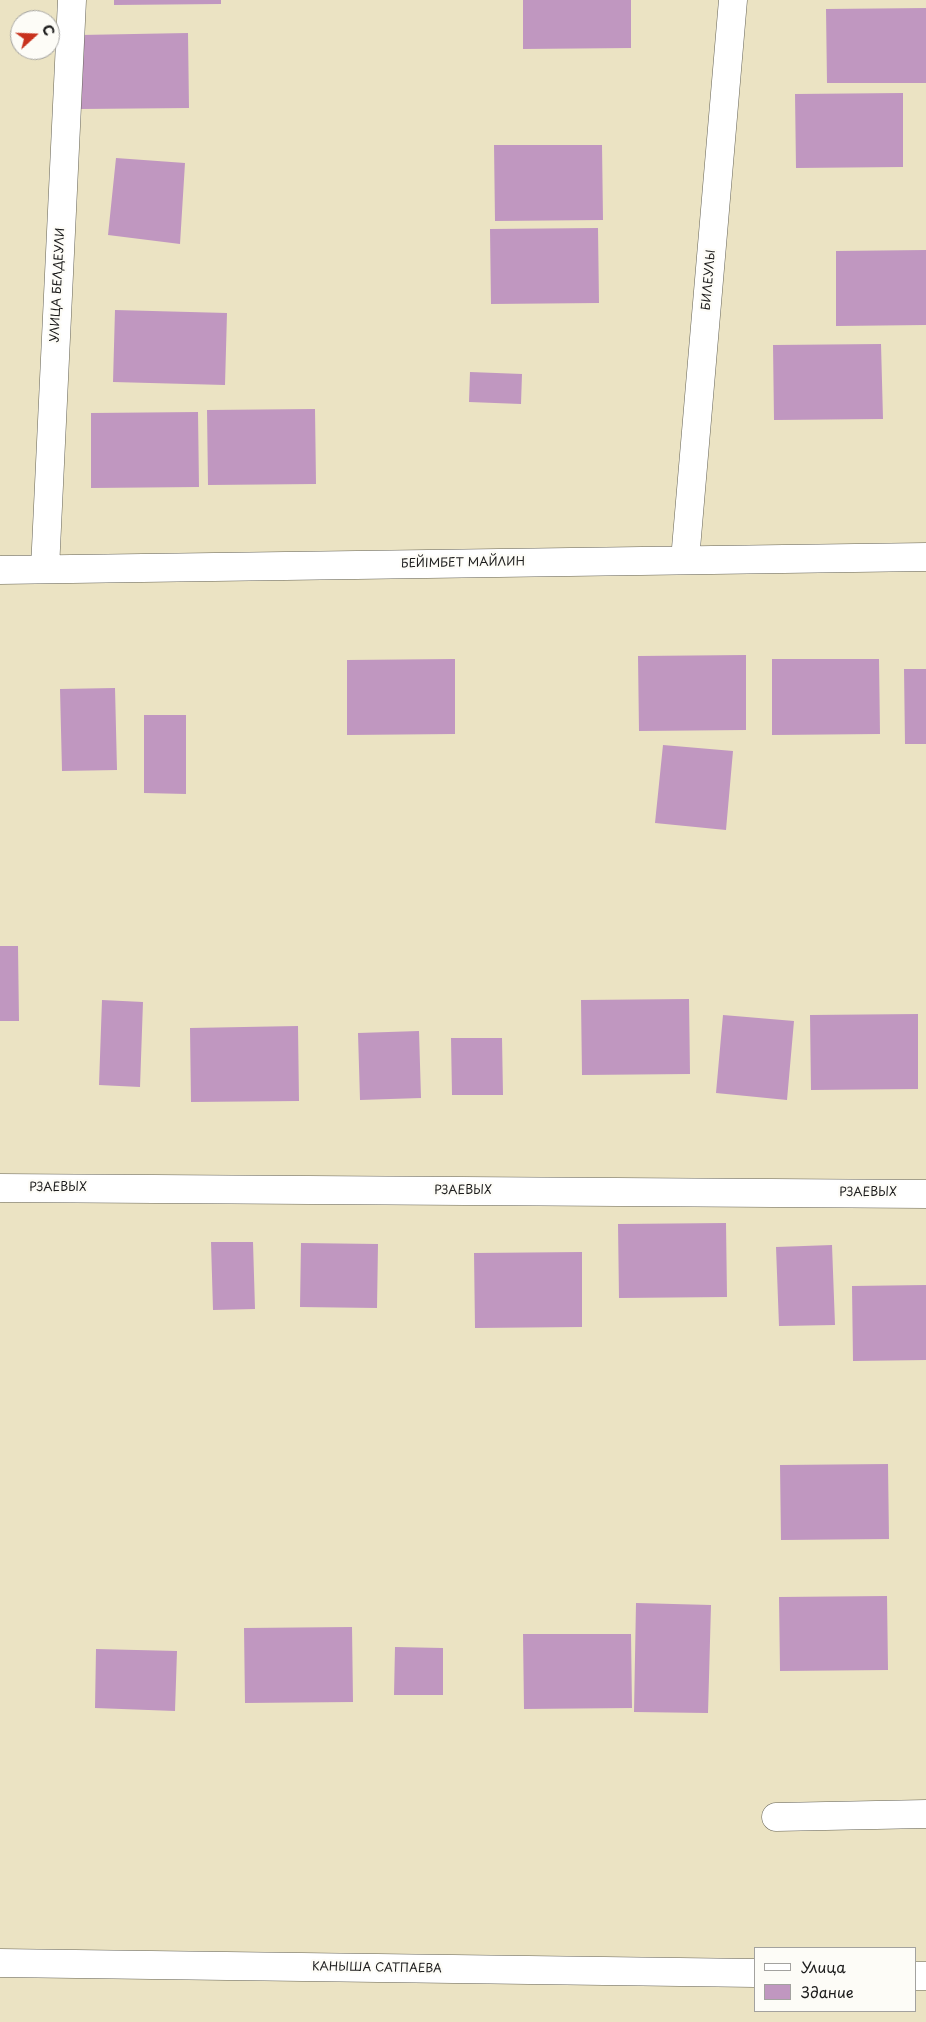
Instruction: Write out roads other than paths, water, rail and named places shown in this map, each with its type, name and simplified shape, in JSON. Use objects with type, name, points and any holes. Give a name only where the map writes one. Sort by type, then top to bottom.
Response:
[{"type":"street","name":"УЛИЦА БЕЛДЕУЛИ","points":[[45,569],[72,0]]},
{"type":"street","name":"БИЛЕУЛЫ","points":[[685,560],[733,0]]},
{"type":"street","name":"БЕЙІМБЕТ МАЙЛИН","points":[[0,570],[926,557]]},
{"type":"street","name":"РЗАЕВЫХ","points":[[0,1188],[926,1194]]},
{"type":"street","points":[[776,1817],[926,1814]]},
{"type":"street","name":"КАНЫША САТПАЕВА","points":[[0,1963],[754,1974]]}]
